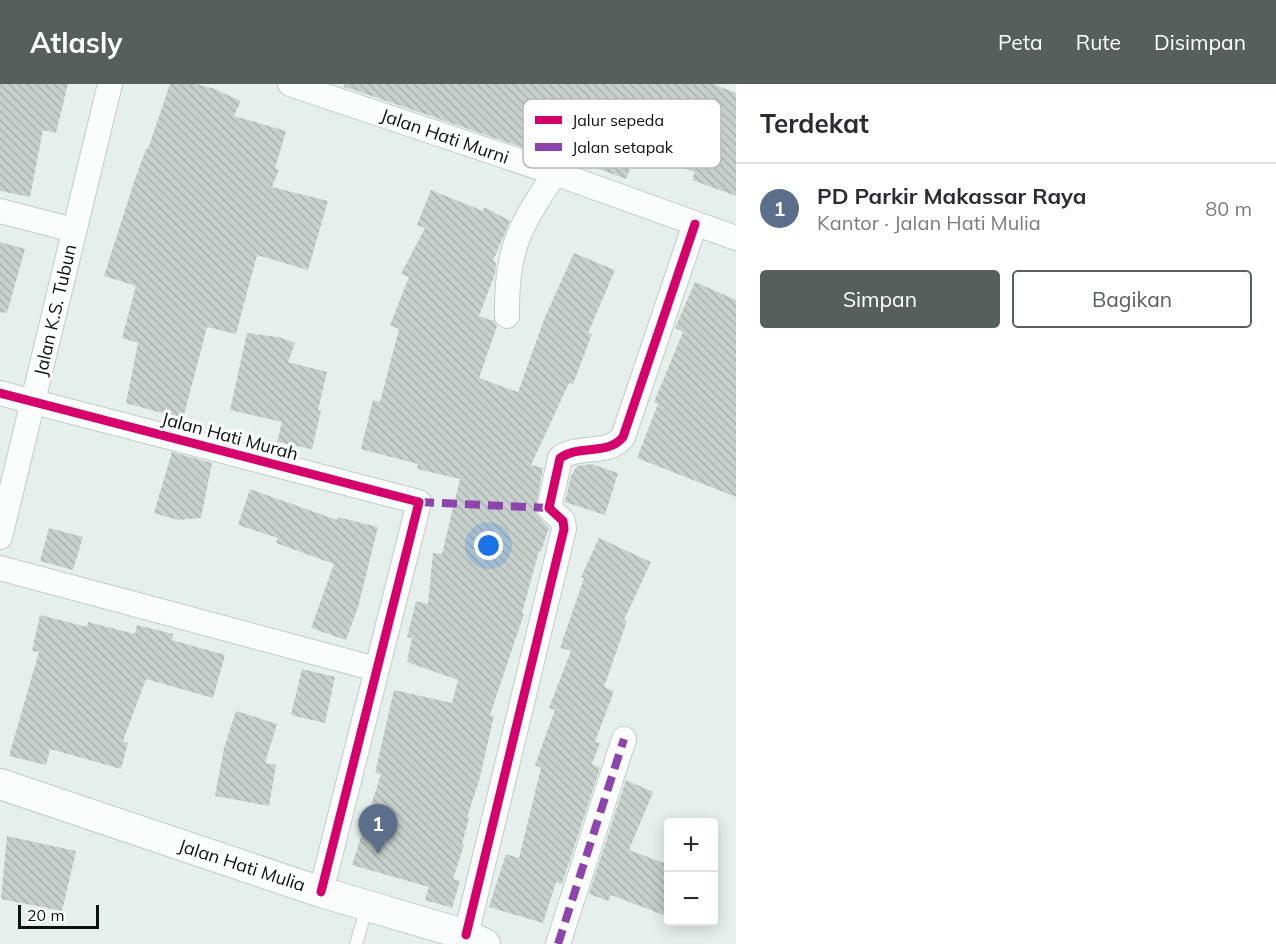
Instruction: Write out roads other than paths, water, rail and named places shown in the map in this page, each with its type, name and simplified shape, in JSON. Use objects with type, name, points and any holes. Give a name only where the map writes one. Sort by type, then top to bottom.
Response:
[{"type":"street","name":"Jalan K.S. Tubun","points":[[0,537],[110,84]]},
{"type":"street","name":"Jalan Hati Murni","points":[[290,84],[523,162]]},
{"type":"street","name":"Jalan Hati Murni","points":[[540,168],[736,238]]},
{"type":"street","points":[[507,316],[509,264],[519,231],[555,173]]},
{"type":"street","points":[[0,212],[74,230]]},
{"type":"street","points":[[475,940],[564,528],[563,521],[549,508],[560,458],[576,451],[610,447],[623,437],[695,224]]},
{"type":"street","name":"Jalan Hati Murah","points":[[0,393],[418,501],[376,669]]},
{"type":"street","points":[[0,568],[376,669],[321,892]]},
{"type":"street","points":[[558,944],[624,739]]},
{"type":"street","name":"Jalan Hati Mulia","points":[[0,784],[321,892],[475,940]]},
{"type":"lane","points":[[356,944],[368,906]]},
{"type":"place","name":"PD Parkir Makassar Raya","points":[[378,854]]}]
